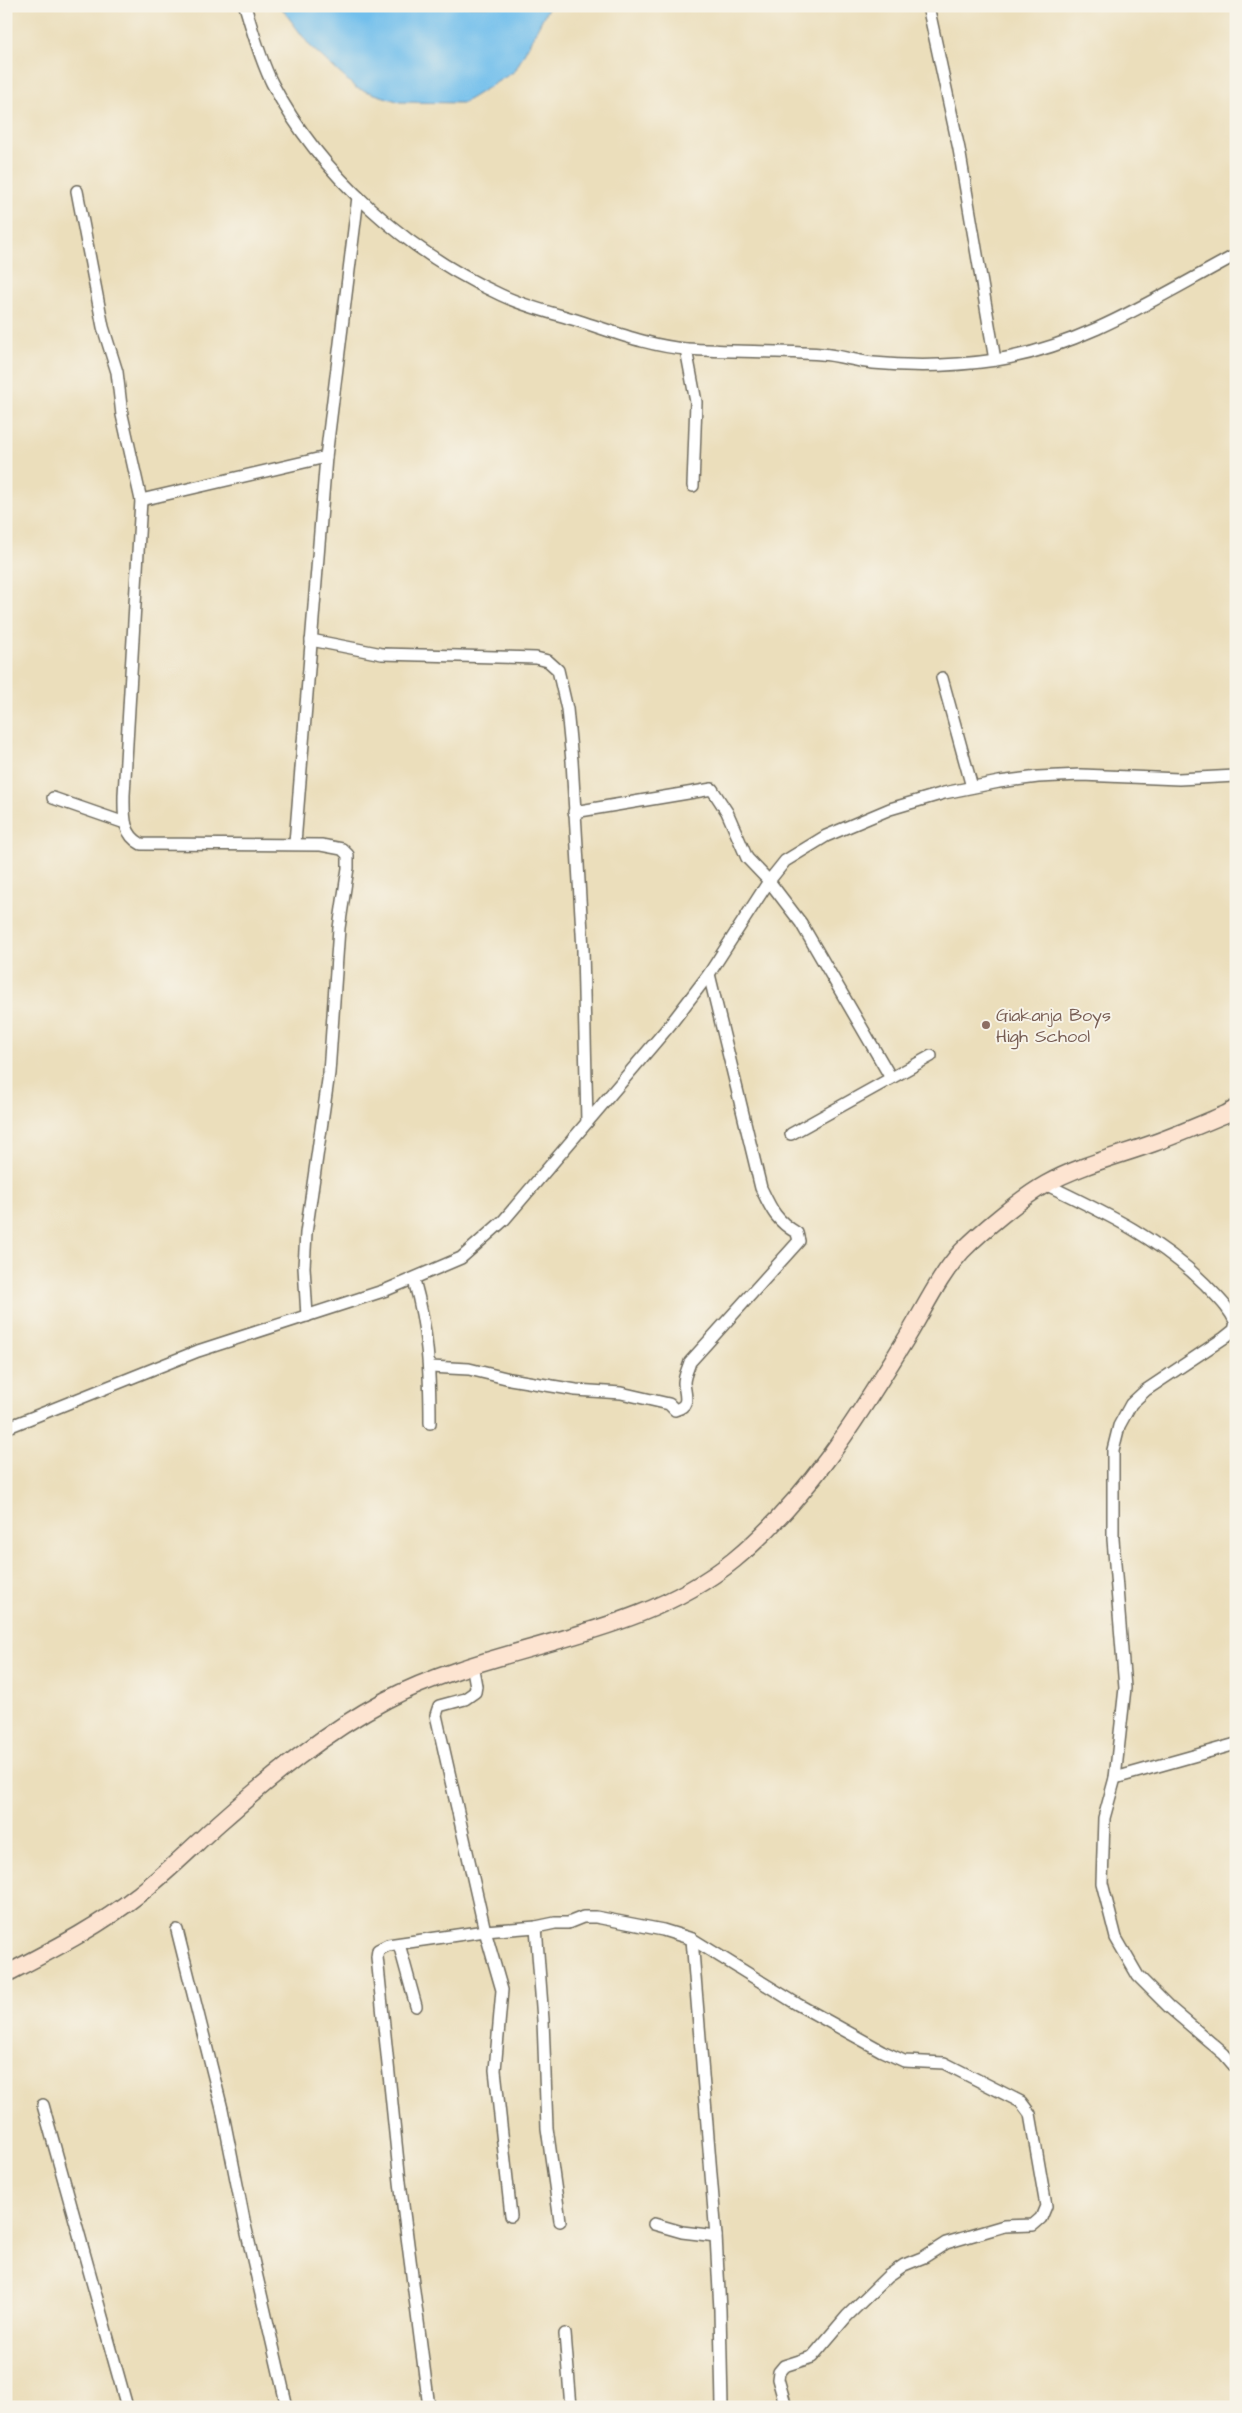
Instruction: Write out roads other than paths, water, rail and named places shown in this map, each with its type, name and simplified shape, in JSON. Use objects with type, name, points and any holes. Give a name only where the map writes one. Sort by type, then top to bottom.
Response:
[{"type":"main road","points":[[6,1974],[57,1948],[100,1922],[139,1895],[278,1772],[334,1730],[388,1699],[427,1681],[472,1664],[626,1618],[672,1600],[703,1584],[763,1535],[788,1508],[861,1412],[926,1302],[959,1254],[983,1231],[1045,1184],[1091,1164],[1154,1143],[1226,1114],[1236,1108]]},
{"type":"street","points":[[245,6],[271,81],[291,116],[333,171],[358,197],[429,254],[501,296],[641,341],[686,349],[826,354],[870,362],[908,366],[995,360],[1036,351],[1079,337],[1122,317],[1236,254]]},
{"type":"street","points":[[928,6],[959,149],[995,360]]},
{"type":"street","points":[[77,190],[103,327],[117,372],[122,415],[141,500],[124,776],[125,823],[130,836],[141,844],[295,843],[342,849],[348,855],[339,928],[329,1073],[306,1233],[304,1267],[307,1316]]},
{"type":"street","points":[[295,843],[326,457],[358,197]]},
{"type":"street","points":[[686,349],[696,402],[693,486]]},
{"type":"street","points":[[141,500],[326,457]]},
{"type":"street","points":[[312,640],[382,654],[536,658],[555,665],[558,670],[565,694],[572,761],[583,950],[587,1122]]},
{"type":"street","points":[[942,678],[972,787]]},
{"type":"street","points":[[6,1428],[198,1352],[414,1280],[461,1258],[486,1238],[522,1200],[670,1025],[709,974],[769,881],[785,861],[805,848],[848,826],[890,809],[972,787],[1038,776],[1081,775],[1179,779],[1236,776]]},
{"type":"street","points":[[574,812],[712,789],[728,812],[747,858],[769,881],[801,923],[891,1078]]},
{"type":"street","points":[[53,798],[125,823]]},
{"type":"street","points":[[430,1367],[469,1369],[576,1390],[621,1393],[669,1404],[675,1410],[684,1406],[687,1402],[684,1380],[690,1362],[798,1241],[797,1233],[782,1224],[770,1207],[761,1188],[709,974]]},
{"type":"street","points":[[791,1134],[931,1056]]},
{"type":"street","points":[[1045,1184],[1120,1220],[1154,1241],[1183,1263],[1230,1309],[1236,1323],[1234,1330],[1224,1338],[1146,1390],[1131,1404],[1119,1426],[1113,1450],[1113,1540],[1125,1688],[1115,1778],[1104,1818],[1102,1857],[1102,1883],[1116,1938],[1138,1976],[1169,2007],[1224,2054],[1236,2068]]},
{"type":"street","points":[[414,1280],[420,1301],[430,1367],[430,1423]]},
{"type":"street","points":[[472,1664],[476,1686],[475,1692],[465,1698],[439,1706],[436,1715],[485,1931],[502,1990],[495,2070],[511,2216]]},
{"type":"street","points":[[1115,1778],[1236,1744]]},
{"type":"street","points":[[429,2407],[402,2192],[377,1957],[378,1950],[382,1947],[399,1944],[485,1931],[568,1923],[582,1917],[596,1917],[663,1930],[692,1939],[797,2004],[882,2051],[904,2060],[944,2063],[1021,2102],[1030,2114],[1036,2139],[1046,2206],[1042,2218],[1033,2225],[1004,2226],[946,2243],[924,2257],[904,2265],[888,2276],[846,2316],[812,2357],[784,2366],[779,2372],[778,2379],[786,2407]]},
{"type":"street","points":[[536,1927],[543,2020],[546,2128],[560,2221]]},
{"type":"street","points":[[177,1930],[222,2109],[247,2234],[287,2407]]},
{"type":"street","points":[[692,1939],[716,2236],[722,2407]]},
{"type":"street","points":[[399,1944],[416,2006]]},
{"type":"street","points":[[43,2105],[127,2407]]},
{"type":"street","points":[[654,2224],[682,2232],[716,2236]]},
{"type":"street","points":[[565,2334],[572,2407]]},
{"type":"water","points":[[280,6],[549,6],[515,71],[463,103],[400,102],[356,88],[310,46]]},
{"type":"place","name":"Giakanja Boys High School","points":[[986,1025]]}]
